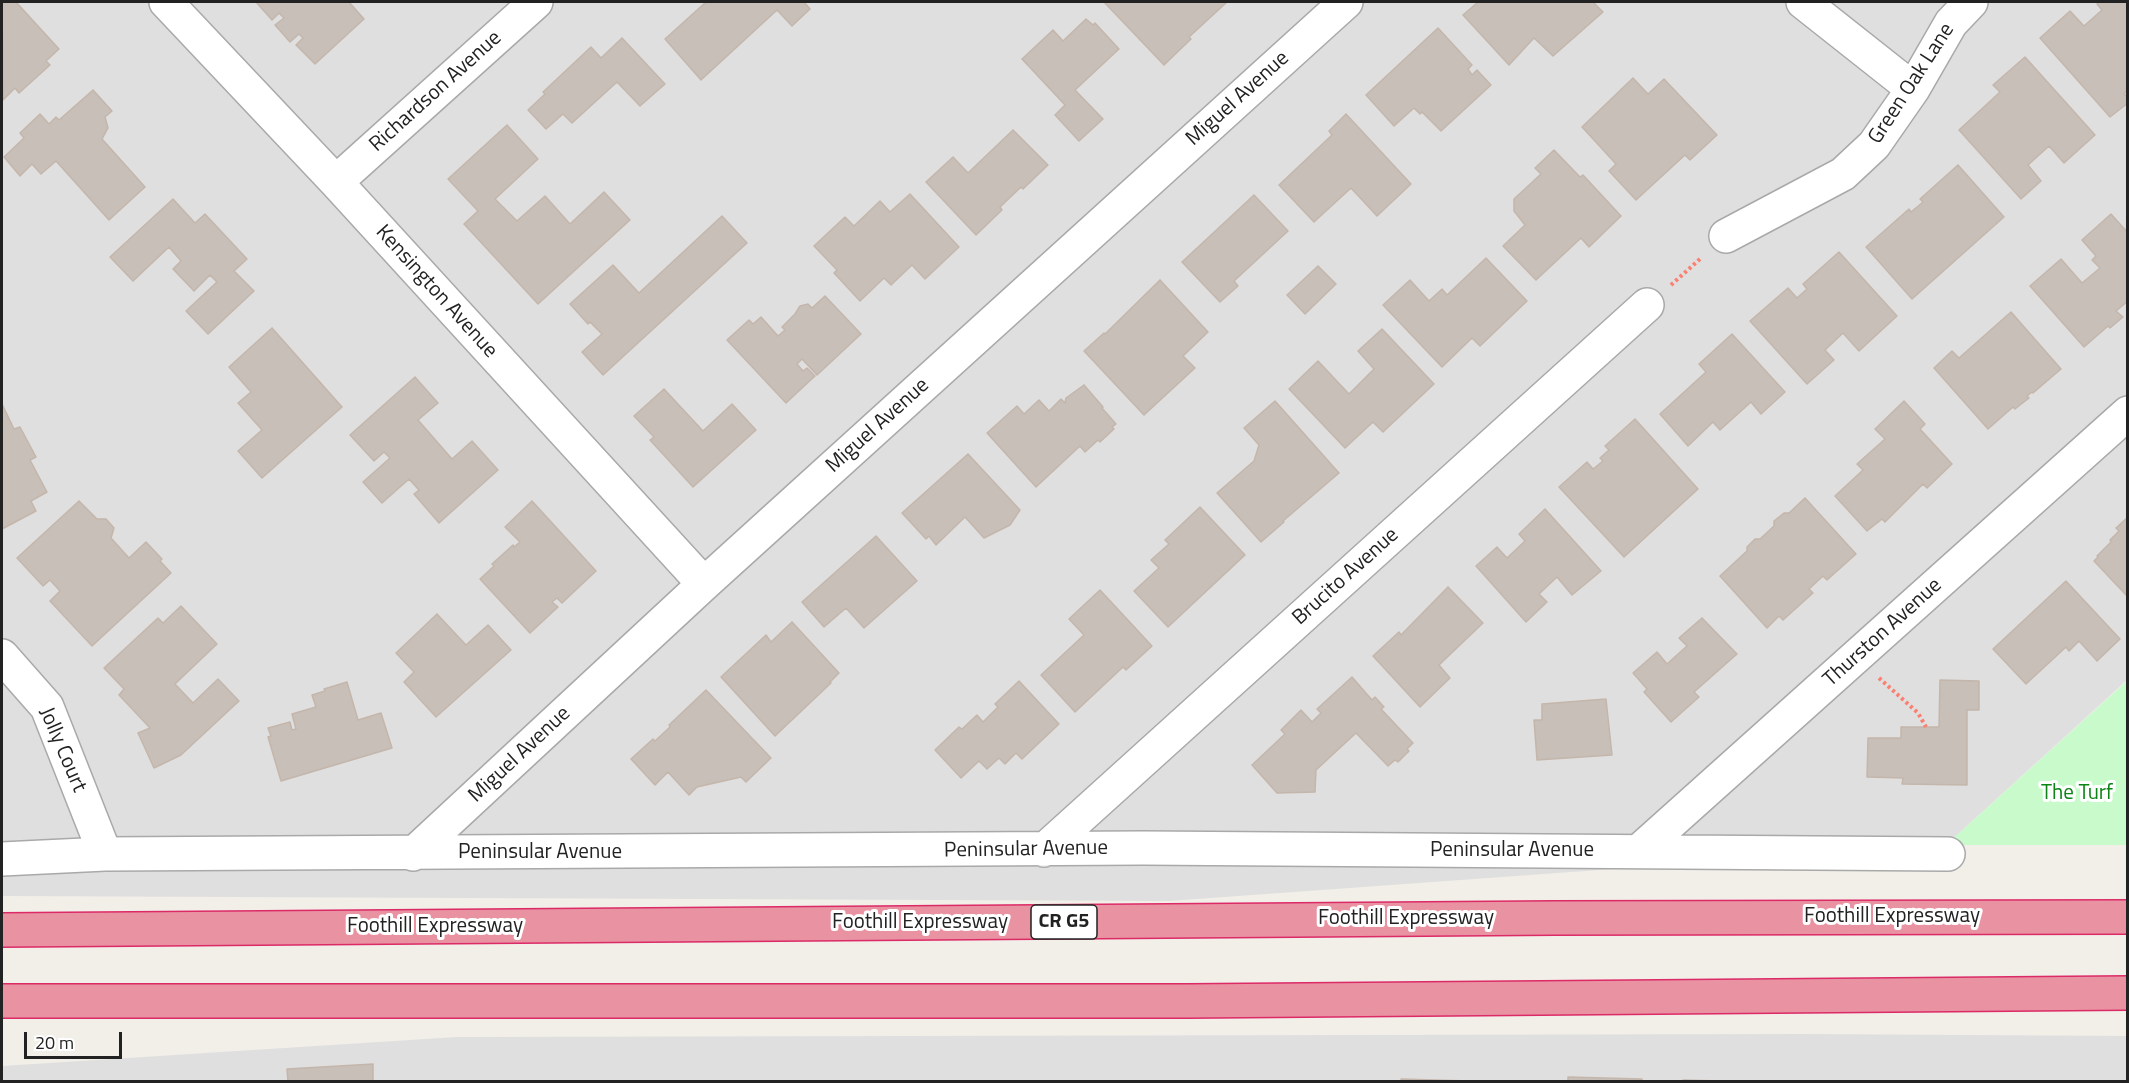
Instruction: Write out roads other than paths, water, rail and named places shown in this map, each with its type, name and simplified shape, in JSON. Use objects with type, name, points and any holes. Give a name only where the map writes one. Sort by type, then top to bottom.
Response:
[{"type":"highway","name":"Foothill Expressway","points":[[2,930],[1555,918],[2127,917]]},
{"type":"highway","points":[[2,1001],[1188,1001],[2127,993]]},
{"type":"street","name":"Kensington Avenue","points":[[166,2],[336,182],[704,584]]},
{"type":"street","name":"Richardson Avenue","points":[[336,182],[536,2]]},
{"type":"street","name":"Miguel Avenue","points":[[413,854],[704,584],[1346,2]]},
{"type":"street","points":[[1803,2],[1912,89]]},
{"type":"street","name":"Green Oak Lane","points":[[1726,236],[1843,174],[1874,145],[1912,89],[1951,23],[1971,2]]},
{"type":"street","name":"Brucito Avenue","points":[[1044,850],[1647,305]]},
{"type":"street","name":"Thurston Avenue","points":[[1639,852],[2127,413]]},
{"type":"street","name":"Jolly Court","points":[[2,656],[47,707],[105,854]]},
{"type":"street","name":"Peninsular Avenue","points":[[2,859],[105,854],[1155,848],[1948,854]]},
{"type":"park label","name":"The Turf","points":[[2077,794]]}]
